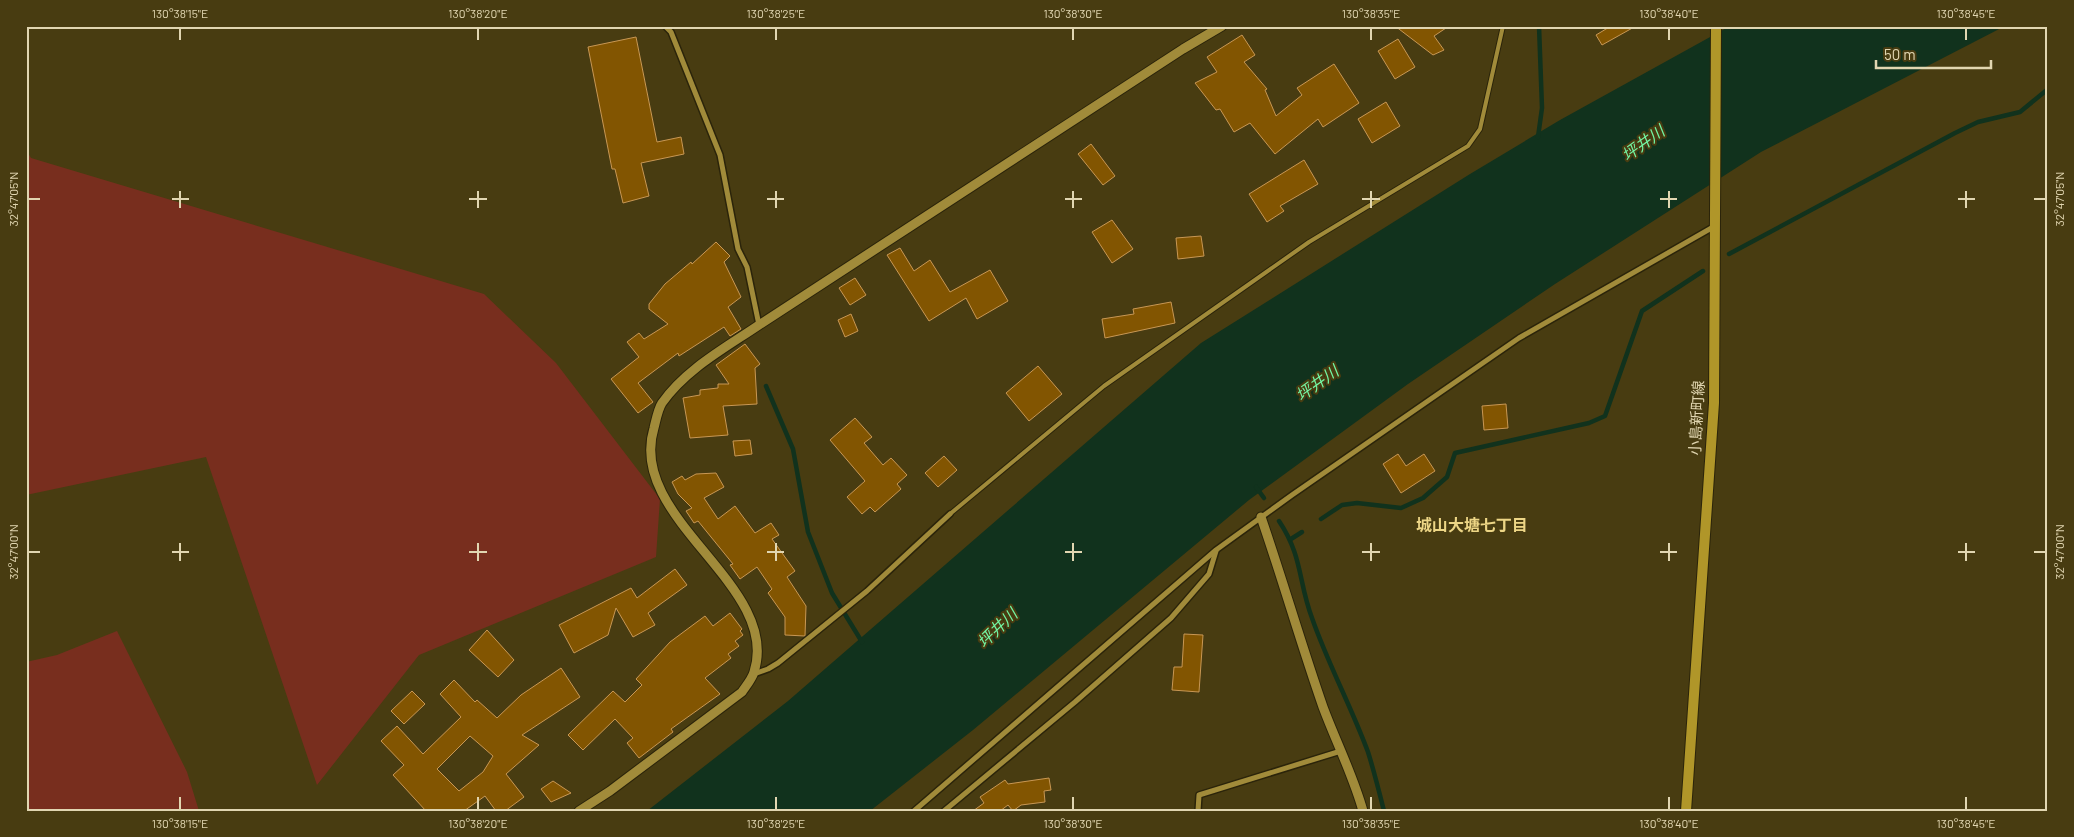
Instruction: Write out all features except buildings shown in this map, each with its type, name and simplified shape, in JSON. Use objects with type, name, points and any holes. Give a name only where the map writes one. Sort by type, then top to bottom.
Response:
[{"type":"main road","name":"小島新町線","points":[[1686,811],[1714,402],[1716,26]]},
{"type":"street","points":[[665,26],[671,32],[720,155],[738,249],[746,267],[759,325]]},
{"type":"street","points":[[580,811],[610,791],[742,692],[754,674],[757,655],[753,631],[745,606],[659,488],[650,466],[650,441],[661,404],[695,368],[1182,49],[1222,26]]},
{"type":"street","points":[[914,811],[1216,550],[1519,338],[1716,221]]},
{"type":"street","points":[[754,674],[768,670],[778,663],[828,621],[850,606],[950,514]]},
{"type":"street","points":[[1261,518],[1324,710],[1356,782],[1363,811]]},
{"type":"street","points":[[944,811],[1075,702],[1170,618],[1209,574],[1216,550]]},
{"type":"street","points":[[1198,811],[1199,795],[1342,751]]},
{"type":"lane","points":[[950,514],[1104,386],[1308,242],[1468,146],[1480,129],[1503,26]]},
{"type":"shaded area","points":[[26,150],[31,158],[484,294],[556,363],[660,499],[656,557],[419,655],[317,785],[206,457],[26,495]]},
{"type":"shaded area","points":[[117,631],[187,772],[199,811],[26,811],[26,662],[57,655]]},
{"type":"water","name":"坪井川","points":[[1730,26],[2005,26],[1761,152],[1555,284],[1408,384],[1249,500],[973,730],[870,811],[647,811],[788,701],[1201,343],[1470,174],[1560,120]]},
{"type":"waterway","points":[[1538,137],[1542,108],[1539,26]]},
{"type":"waterway","points":[[1729,254],[1955,133],[1978,122],[2020,112],[2048,89]]},
{"type":"waterway","points":[[1321,519],[1342,505],[1357,503],[1401,508],[1423,498],[1447,477],[1455,453],[1589,423],[1605,416],[1642,311],[1703,271]]},
{"type":"waterway","points":[[766,386],[793,449],[808,532],[832,593],[862,642]]},
{"type":"waterway","points":[[1256,487],[1264,498]]},
{"type":"waterway","points":[[1279,521],[1292,546],[1318,635],[1368,752],[1384,811]]},
{"type":"waterway","points":[[1291,539],[1302,532]]},
{"type":"district","name":"城山大塘七丁目","points":[[1472,525]]}]
